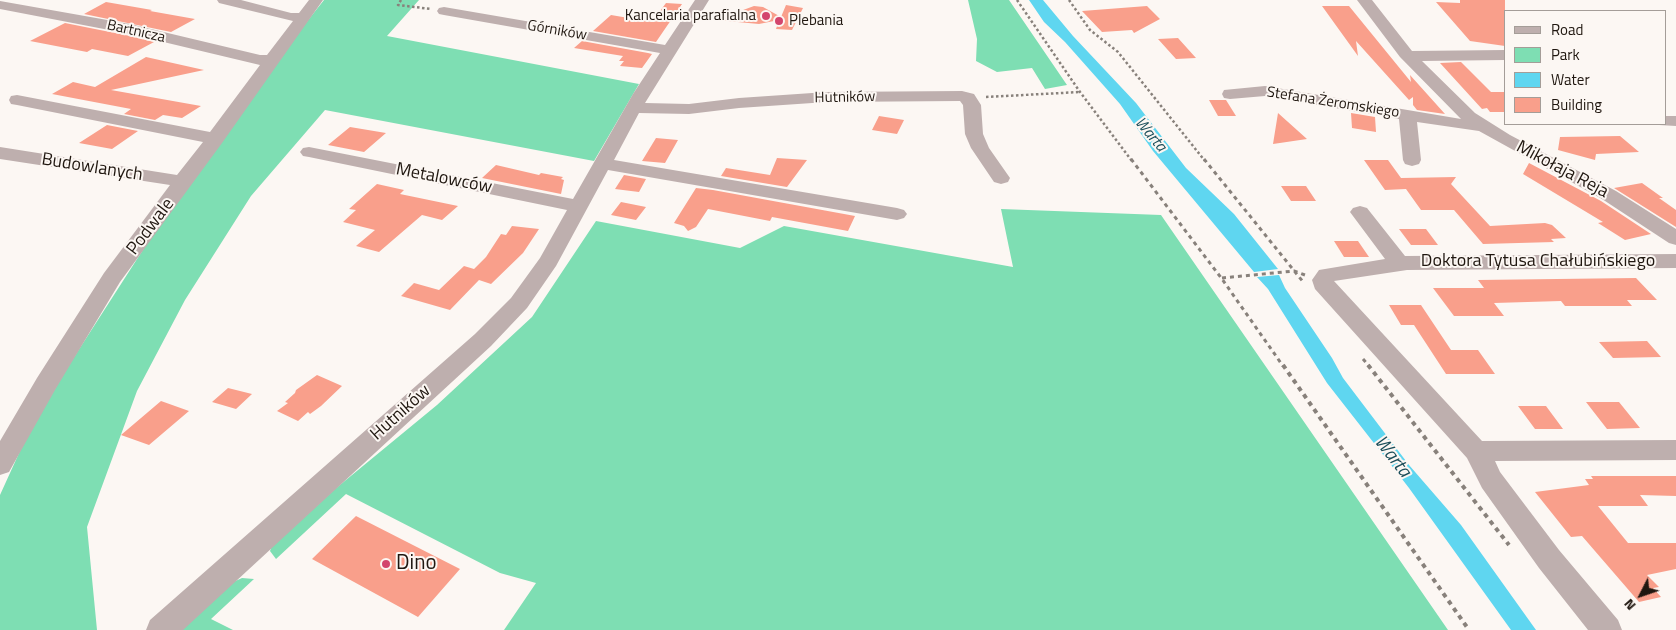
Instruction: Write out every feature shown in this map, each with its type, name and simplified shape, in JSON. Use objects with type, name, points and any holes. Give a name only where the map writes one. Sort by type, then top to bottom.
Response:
[{"type":"street","points":[[224,0],[291,17],[303,17]]},
{"type":"street","name":"Podwale","points":[[0,464],[46,384],[112,278],[216,139],[316,0]]},
{"type":"street","name":"Hutników","points":[[161,630],[483,340],[519,303],[549,261],[641,94],[702,0]]},
{"type":"street","name":"Mikołaja Reja","points":[[1364,0],[1408,56],[1469,117],[1609,195],[1676,238]]},
{"type":"street","name":"Bartnicza","points":[[0,6],[130,29],[260,60],[272,60]]},
{"type":"street","name":"Górników","points":[[444,11],[669,50]]},
{"type":"street","points":[[1408,56],[1504,56]]},
{"type":"street","name":"Stefana Żeromskiego","points":[[1230,94],[1265,90],[1451,123],[1483,126],[1504,123]]},
{"type":"street","name":"Hutników","points":[[634,108],[689,110],[740,103],[827,97],[962,96],[968,98]]},
{"type":"street","points":[[968,98],[972,105],[974,134],[980,148],[1001,178]]},
{"type":"street","points":[[17,100],[216,139]]},
{"type":"street","name":"Stefana Żeromskiego","points":[[1407,115],[1412,160]]},
{"type":"street","name":"Metalowców","points":[[309,152],[578,206]]},
{"type":"street","name":"Budowlanych","points":[[0,153],[184,182]]},
{"type":"street","points":[[602,164],[897,214]]},
{"type":"street","name":"Doktora Tytusa Chałubińskiego","points":[[1360,212],[1400,264]]},
{"type":"street","name":"Doktora Tytusa Chałubińskiego","points":[[1476,451],[1323,284],[1327,275],[1400,264],[1676,261]]},
{"type":"street","points":[[1608,630],[1549,559],[1492,480],[1476,451],[1676,450]]},
{"type":"path","points":[[401,0],[398,5],[444,11]]},
{"type":"path","points":[[1017,0],[1080,92],[1222,278],[1469,630]]},
{"type":"path","points":[[968,98],[1080,92]]},
{"type":"path","points":[[1222,278],[1294,271]]},
{"type":"green space","points":[[324,0],[419,0],[387,36],[639,84],[594,161],[325,110],[251,196],[185,300],[137,391],[87,527],[97,630],[0,630],[0,495],[25,440],[67,368],[157,228],[290,43]]},
{"type":"green space","points":[[968,0],[1009,0],[1067,85],[1045,89],[1032,68],[997,72],[976,61],[977,39]]},
{"type":"green space","points":[[1001,209],[1161,215],[1448,630],[504,630],[536,583],[500,573],[346,494],[276,559],[270,551],[272,546],[335,489],[437,405],[532,317],[596,221],[740,248],[784,226],[1013,267]]},
{"type":"green space","points":[[242,578],[254,579],[211,619],[233,630],[179,630],[231,583]]},
{"type":"water","name":"Warta","points":[[1029,0],[1043,0],[1073,36],[1136,103],[1186,168],[1234,214],[1278,269],[1254,272],[1153,151],[1120,104],[1065,42],[1044,22]]},
{"type":"water","name":"Warta","points":[[1279,275],[1285,288],[1332,358],[1343,378],[1409,465],[1461,525],[1536,630],[1511,630],[1409,488],[1327,383],[1268,289],[1257,277]]},
{"type":"building","points":[[1460,0],[1505,0],[1504,46],[1470,41],[1436,2],[1460,3]]},
{"type":"building","points":[[106,2],[195,19],[171,32],[84,14]]},
{"type":"building","points":[[666,3],[682,4],[656,42],[593,31],[611,15],[652,22]]},
{"type":"building","points":[[786,5],[803,8],[792,30],[776,29],[779,20],[759,24],[716,20],[754,6],[763,7],[781,17]]},
{"type":"building","points":[[1147,6],[1160,19],[1134,33],[1132,30],[1102,32],[1082,11]]},
{"type":"building","points":[[1322,6],[1349,6],[1411,82],[1410,75],[1445,114],[1417,110],[1413,105],[1413,97],[1409,100],[1356,41],[1358,56]]},
{"type":"building","points":[[65,23],[154,42],[128,56],[92,49],[87,52],[30,41]]},
{"type":"building","points":[[1178,38],[1196,58],[1176,59],[1158,39]]},
{"type":"building","points":[[582,41],[652,54],[642,68],[620,66],[624,61],[619,61],[623,56],[574,48]]},
{"type":"building","points":[[146,57],[204,70],[111,90],[201,106],[182,118],[163,115],[155,120],[124,114],[131,109],[52,94],[73,82],[95,87]]},
{"type":"building","points":[[1461,62],[1491,92],[1504,92],[1504,112],[1490,112],[1487,108],[1482,109],[1440,63]]},
{"type":"building","points":[[1209,100],[1226,100],[1236,116],[1218,116]]},
{"type":"building","points":[[1278,113],[1307,139],[1273,144]]},
{"type":"building","points":[[1351,113],[1375,117],[1376,132],[1352,128]]},
{"type":"building","points":[[879,116],[904,120],[897,134],[872,130]]},
{"type":"building","points":[[107,125],[138,131],[112,149],[79,143]]},
{"type":"building","points":[[350,127],[386,133],[364,152],[328,145]]},
{"type":"building","points":[[1620,136],[1639,152],[1596,154],[1595,160],[1558,150],[1560,137]]},
{"type":"building","points":[[656,138],[678,140],[665,163],[642,161]]},
{"type":"building","points":[[777,158],[807,160],[787,187],[721,176],[726,168],[770,175]]},
{"type":"building","points":[[1364,160],[1388,160],[1401,178],[1456,177],[1451,184],[1490,226],[1545,223],[1552,225],[1566,238],[1551,239],[1554,242],[1483,244],[1454,210],[1421,210],[1406,189],[1385,190]]},
{"type":"building","points":[[1529,163],[1601,201],[1651,234],[1625,240],[1598,223],[1603,222],[1523,174]]},
{"type":"building","points":[[496,165],[539,175],[541,173],[563,177],[561,179],[564,180],[561,194],[482,178]]},
{"type":"building","points":[[624,175],[646,179],[639,192],[615,189]]},
{"type":"building","points":[[1642,183],[1676,210],[1676,227],[1614,188]]},
{"type":"building","points":[[377,184],[404,190],[400,194],[458,206],[442,220],[422,215],[379,252],[356,246],[375,230],[343,222],[356,210],[349,209]]},
{"type":"building","points":[[1281,186],[1306,186],[1316,201],[1291,201]]},
{"type":"building","points":[[696,188],[855,216],[848,231],[772,217],[770,221],[708,209],[696,227],[688,231],[684,226],[674,223]]},
{"type":"building","points":[[621,202],[646,207],[636,220],[611,215]]},
{"type":"building","points":[[512,226],[539,229],[523,253],[491,284],[479,280],[450,310],[401,296],[414,283],[439,290],[464,266],[474,269],[486,257],[501,234],[506,235]]},
{"type":"building","points":[[1399,229],[1426,229],[1438,245],[1411,245]]},
{"type":"building","points":[[1334,241],[1358,241],[1369,257],[1344,257]]},
{"type":"building","points":[[1636,278],[1657,300],[1627,300],[1632,306],[1565,306],[1561,301],[1494,303],[1504,316],[1454,316],[1433,288],[1484,288],[1478,280]]},
{"type":"building","points":[[1389,305],[1421,305],[1451,350],[1478,350],[1495,374],[1446,374],[1414,325],[1401,325]]},
{"type":"building","points":[[1647,341],[1661,357],[1613,358],[1599,342]]},
{"type":"building","points":[[317,375],[342,386],[321,406],[310,414],[308,412],[298,421],[277,411],[288,403],[285,402],[296,390]]},
{"type":"building","points":[[228,388],[252,394],[236,409],[212,402]]},
{"type":"building","points":[[161,401],[189,411],[149,445],[121,435]]},
{"type":"building","points":[[1586,402],[1619,402],[1640,428],[1607,429]]},
{"type":"building","points":[[1518,406],[1546,406],[1563,429],[1535,429]]},
{"type":"building","points":[[1591,476],[1676,476],[1676,496],[1640,495],[1648,506],[1598,506],[1628,543],[1676,543],[1676,569],[1647,575],[1659,587],[1653,588],[1661,597],[1639,602],[1582,536],[1571,537],[1535,492],[1589,485],[1585,479],[1593,479]]},
{"type":"building","name":"Dino","points":[[356,516],[460,569],[418,617],[312,559]]},
{"type":"place","name":"Kancelaria parafialna","points":[[766,16]]},
{"type":"place","name":"Plebania","points":[[779,21]]},
{"type":"place","name":"Dino","points":[[386,564]]}]
